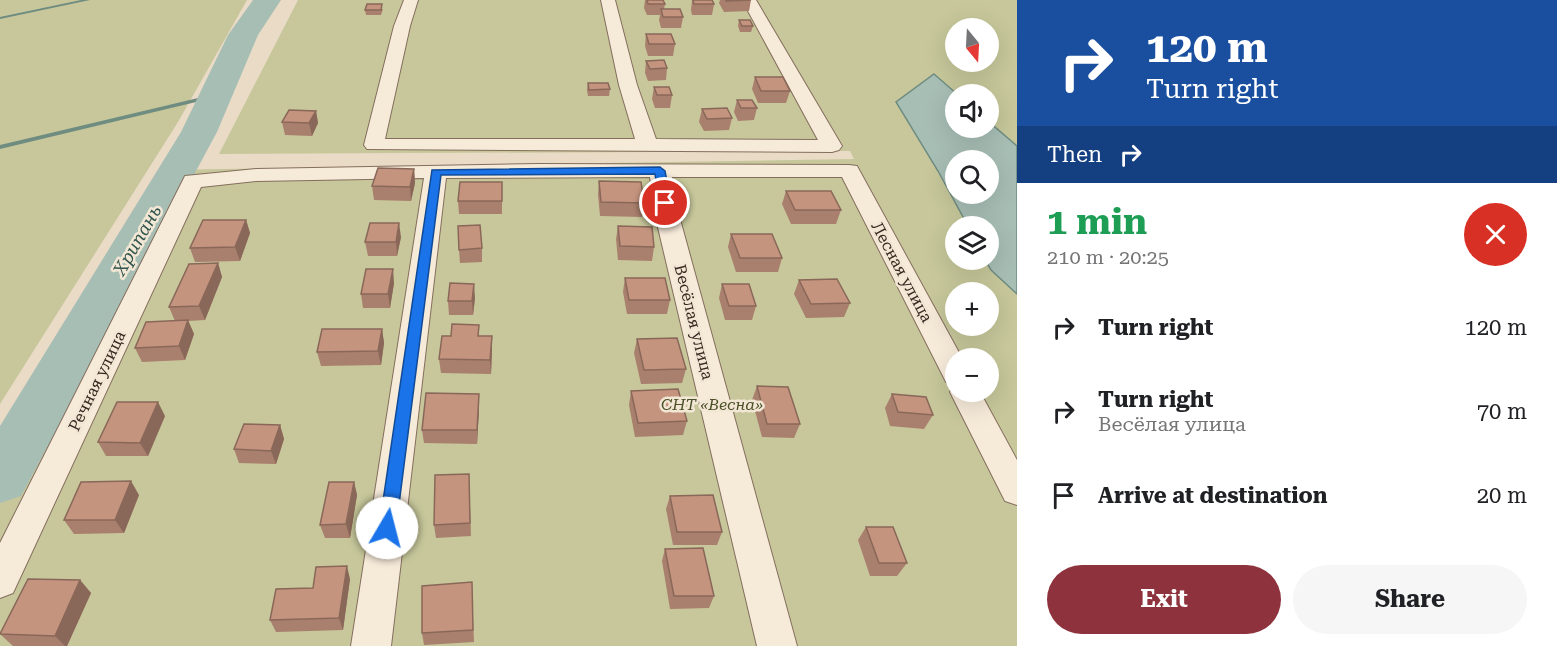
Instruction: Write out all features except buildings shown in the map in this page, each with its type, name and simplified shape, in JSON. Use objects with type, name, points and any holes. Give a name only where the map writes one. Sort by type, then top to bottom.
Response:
[{"type":"street","points":[[411,0],[402,26],[374,145],[832,146],[749,0]]},
{"type":"street","points":[[608,0],[628,85],[647,144]]},
{"type":"street","points":[[371,646],[436,172],[660,171]]},
{"type":"street","name":"Лесная улица","points":[[660,171],[849,171],[945,353]]},
{"type":"street","name":"Весёлая улица","points":[[660,171],[671,230],[777,646]]},
{"type":"street","name":"Речная улица","points":[[0,581],[193,181],[256,175],[436,172]]},
{"type":"street","points":[[970,402],[1017,491]]},
{"type":"green space","points":[[0,0],[247,0],[178,122],[0,404]]},
{"type":"green space","name":"СНТ «Весна»","points":[[298,0],[1017,0],[1017,146],[999,131],[999,84],[946,84],[934,74],[938,172],[945,185],[945,204],[956,204],[962,216],[945,216],[945,270],[991,270],[1017,294],[1017,646],[0,646],[0,432],[160,170],[854,159],[850,151],[219,154]]},
{"type":"shaded area","points":[[934,74],[946,84],[945,138],[999,138],[999,131],[1017,146],[1017,294],[991,270],[999,270],[999,216],[963,216],[956,204],[999,204],[999,150],[945,150],[945,184],[896,102]]},
{"type":"waterway","points":[[0,18],[88,0]]},
{"type":"waterway","name":"Хрипань","points":[[0,478],[199,132],[243,35],[267,0]]},
{"type":"waterway","points":[[0,147],[215,96]]},
{"type":"route","points":[[387,528],[436,172],[660,171],[665,203]]}]
